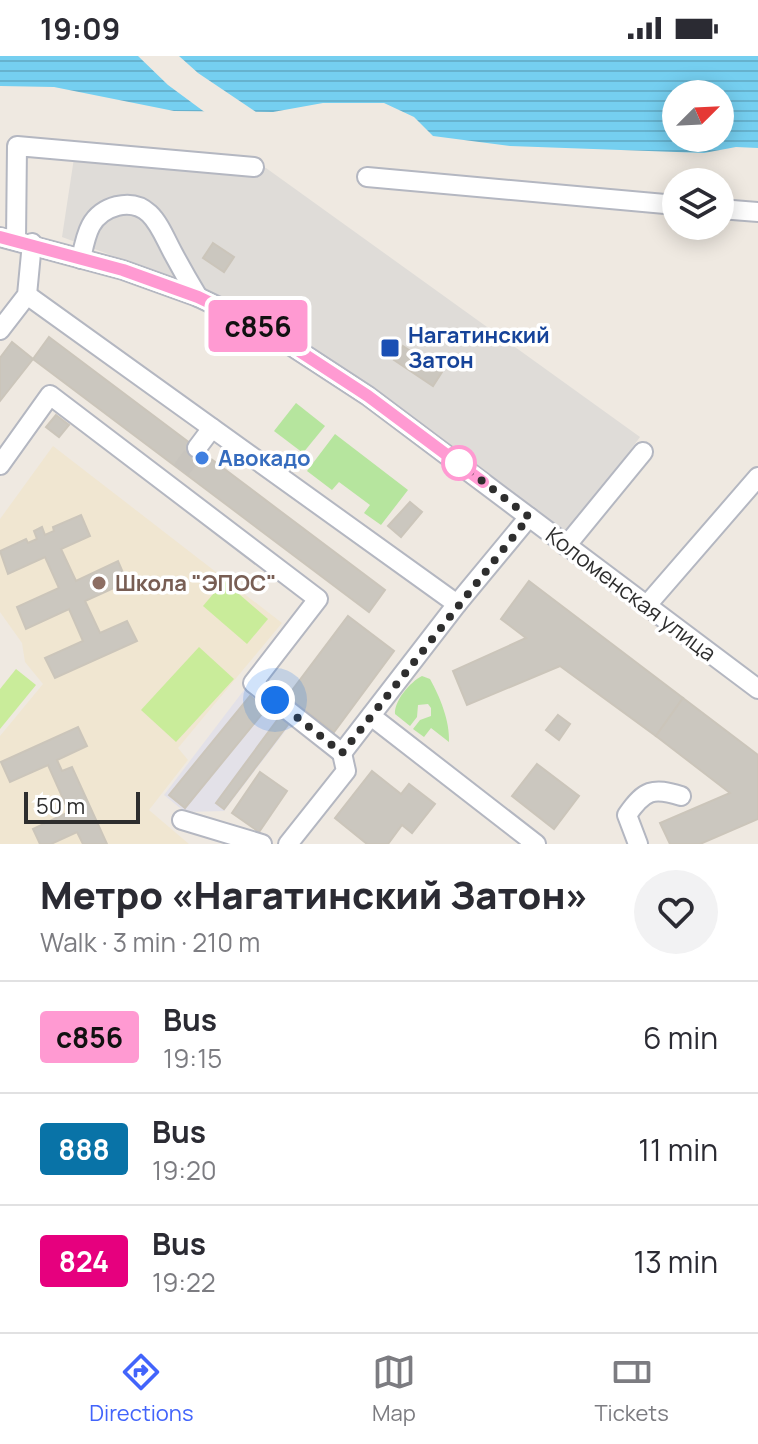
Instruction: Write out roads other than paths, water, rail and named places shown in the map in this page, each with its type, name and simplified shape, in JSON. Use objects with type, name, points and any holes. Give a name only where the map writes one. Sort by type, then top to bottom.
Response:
[{"type":"street","points":[[254,167],[17,146],[16,240],[27,295],[457,604]]},
{"type":"street","points":[[367,177],[662,204]]},
{"type":"street","points":[[81,259],[92,220],[104,209],[123,204],[143,208],[155,218],[164,232],[198,297]]},
{"type":"street","points":[[734,210],[758,212]]},
{"type":"street","name":"Коломенская улица","points":[[16,240],[123,270],[198,297],[267,330],[368,396],[758,689]]},
{"type":"street","points":[[0,330],[27,295]]},
{"type":"street","points":[[0,465],[50,395],[318,599],[253,683],[342,753],[346,771],[288,844]]},
{"type":"street","points":[[197,448],[212,428]]},
{"type":"street","points":[[566,546],[643,452]]},
{"type":"street","points":[[169,486],[181,470]]},
{"type":"street","points":[[647,605],[758,477]]},
{"type":"street","points":[[342,753],[457,604],[529,517]]},
{"type":"street","points":[[371,716],[536,844]]},
{"type":"street","points":[[638,844],[627,815],[639,797],[661,789],[681,796]]},
{"type":"street","points":[[182,820],[262,844]]},
{"type":"water","points":[[0,56],[758,56],[758,148],[734,147],[734,80],[662,80],[662,151],[510,146],[433,136],[414,117],[384,103],[323,103],[273,112],[174,111],[54,87],[0,86]]},
{"type":"tunnel","points":[[181,470],[197,448]]},
{"type":"place","name":"Нагатинский Затон","points":[[390,348]]},
{"type":"place","name":"Авокадо","points":[[202,458]]},
{"type":"place","name":"Школа \"ЭПОС\"","points":[[99,583]]}]
